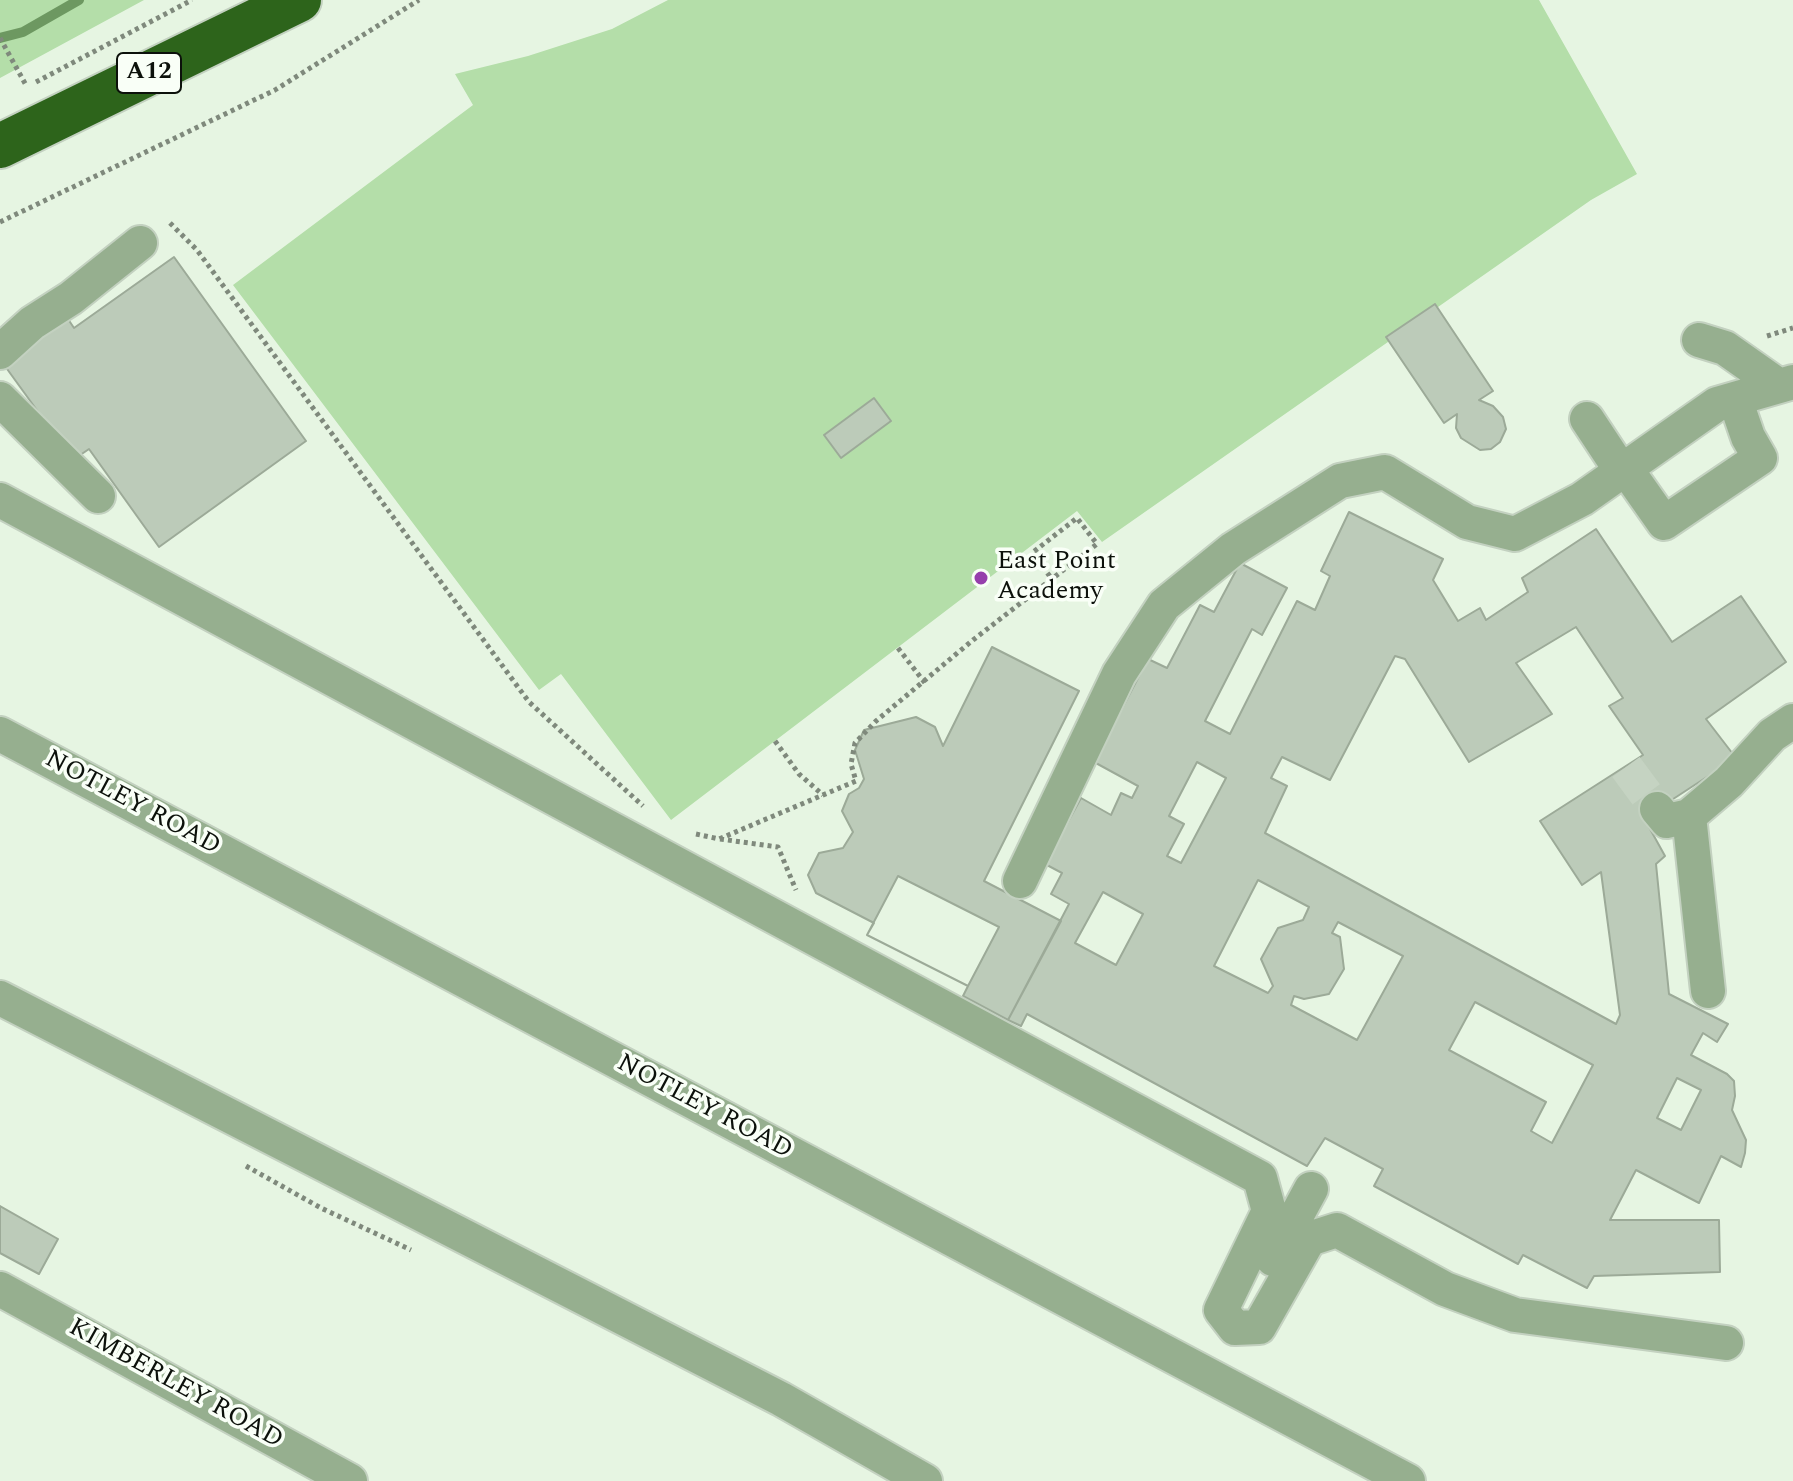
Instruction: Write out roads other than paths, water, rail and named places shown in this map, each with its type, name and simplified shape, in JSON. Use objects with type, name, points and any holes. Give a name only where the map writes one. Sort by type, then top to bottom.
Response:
[{"type":"highway","name":"A12","points":[[0,146],[299,0]]},
{"type":"street","points":[[0,352],[32,323],[71,298],[140,243]]},
{"type":"street","points":[[1699,340],[1725,348],[1786,384]]},
{"type":"street","points":[[1020,881],[1126,663],[1164,605],[1233,549],[1340,481],[1385,472],[1467,522],[1515,534],[1582,499],[1717,404],[1786,384]]},
{"type":"street","points":[[0,399],[98,496]]},
{"type":"street","points":[[1587,419],[1664,523],[1760,458],[1748,437],[1735,399]]},
{"type":"street","points":[[0,500],[1260,1178],[1269,1211],[1221,1310],[1235,1328]]},
{"type":"street","points":[[1708,991],[1673,812],[1729,782],[1772,735],[1793,721]]},
{"type":"street","name":"NOTLEY ROAD","points":[[0,734],[1408,1481]]},
{"type":"street","points":[[0,998],[781,1399],[925,1481]]},
{"type":"street","points":[[1202,1374],[1235,1328],[1311,1189]]},
{"type":"street","points":[[1235,1328],[1259,1327],[1309,1239],[1337,1230],[1445,1289],[1515,1315],[1726,1343]]},
{"type":"street","name":"KIMBERLEY ROAD","points":[[0,1289],[350,1481]]},
{"type":"waterway","points":[[0,38],[23,32],[79,0]]},
{"type":"tunnel","points":[[1626,767],[1657,809]]},
{"type":"place","name":"East Point Academy","points":[[981,578]]}]
